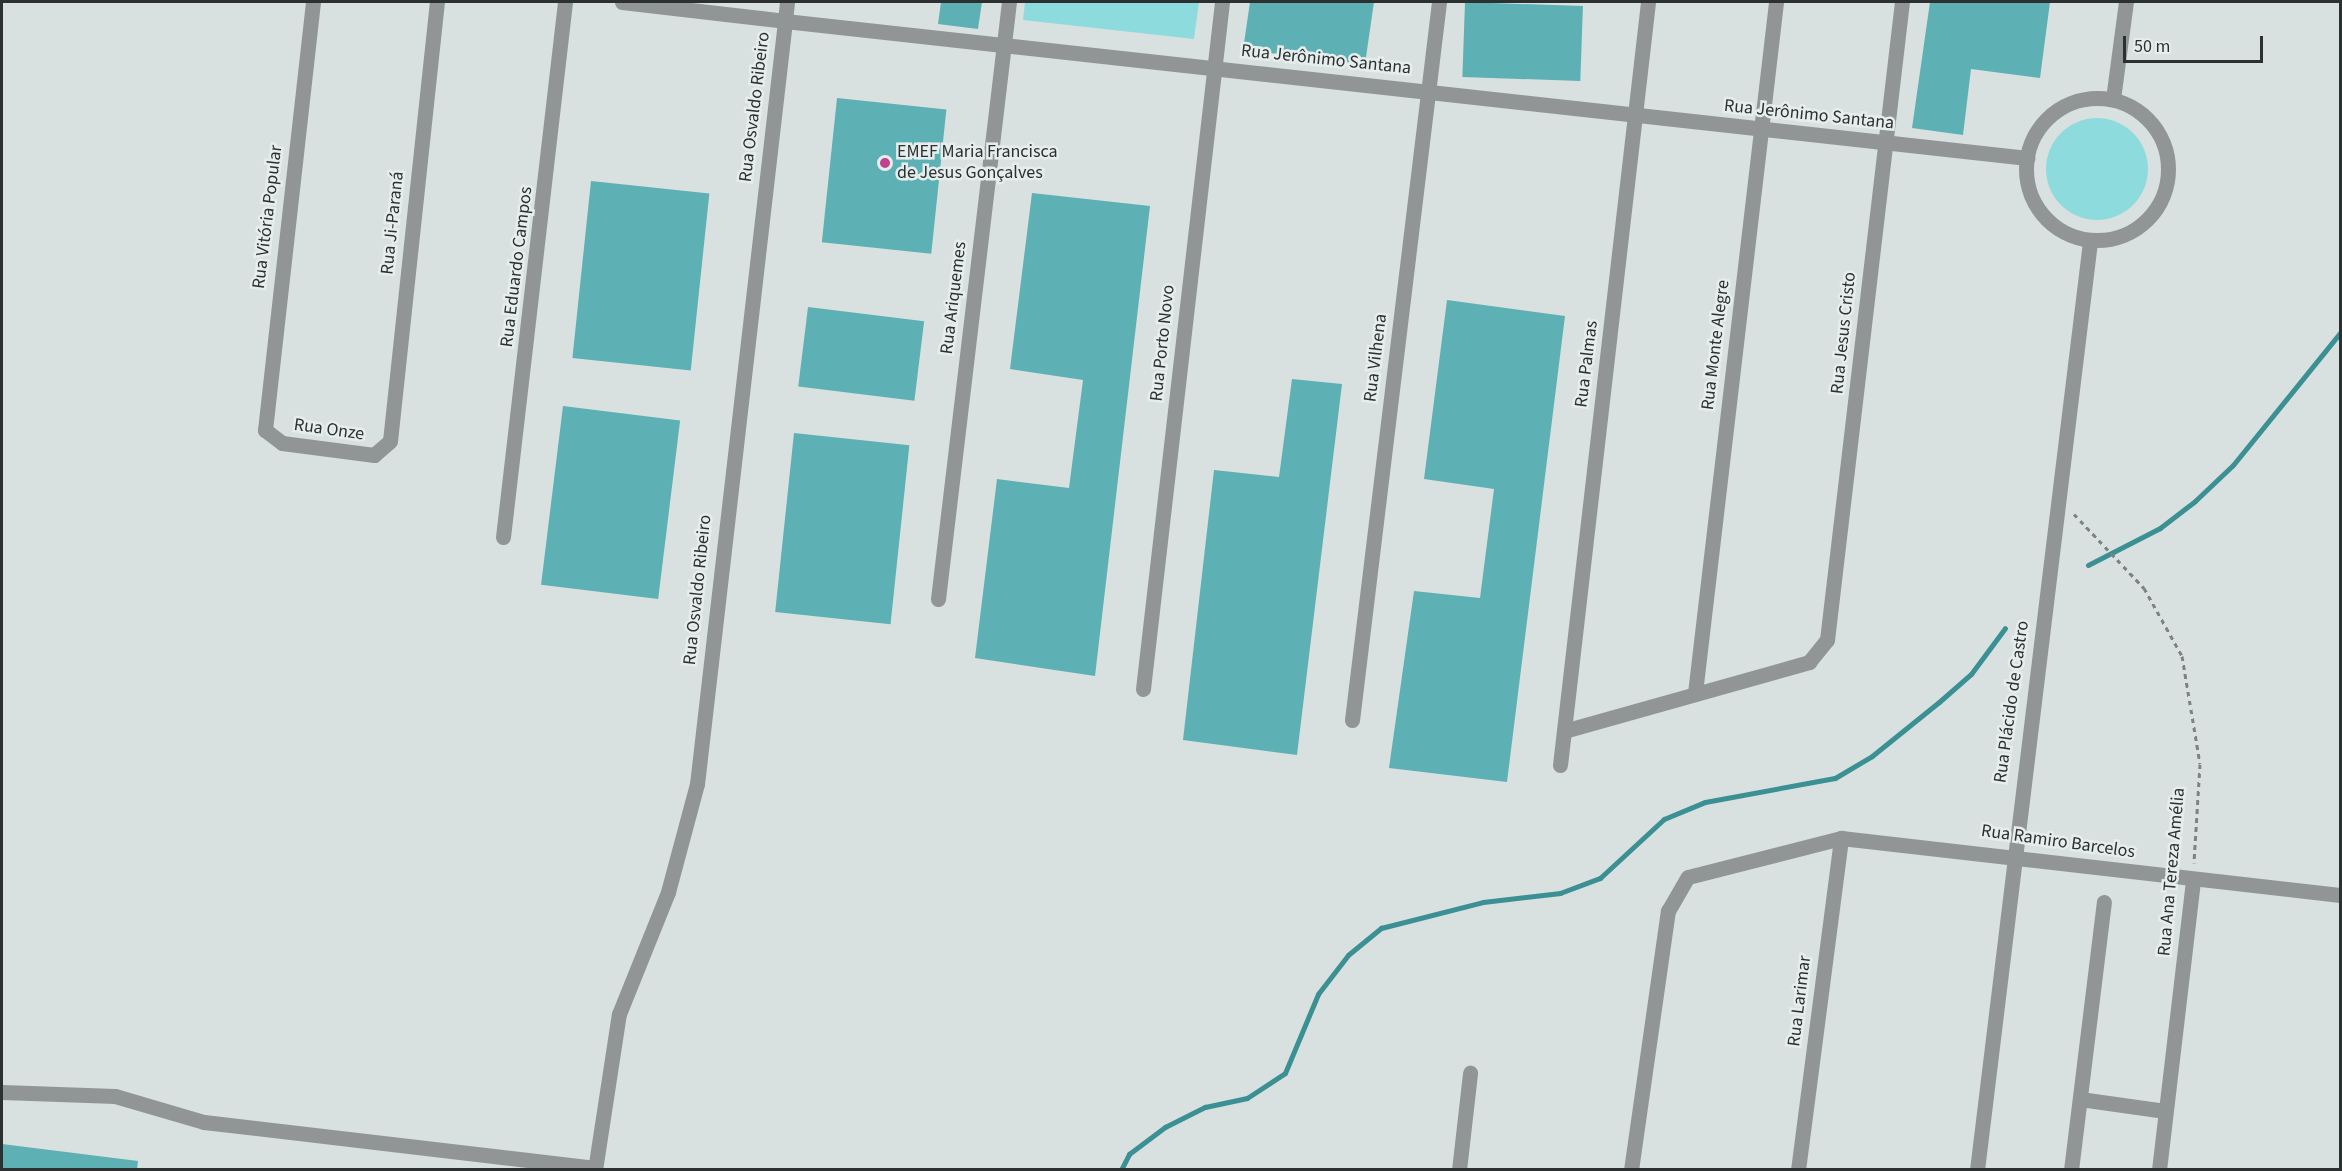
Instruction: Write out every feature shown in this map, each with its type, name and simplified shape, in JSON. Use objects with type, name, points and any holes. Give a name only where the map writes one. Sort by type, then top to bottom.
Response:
[{"type":"street","name":"Rua Vitória Popular","points":[[269,435],[264,419],[313,2]]},
{"type":"street","name":"Rua Ji-Paraná","points":[[385,448],[437,2]]},
{"type":"street","name":"Rua Eduardo Campos","points":[[503,537],[565,2]]},
{"type":"street","name":"Rua Jerônimo Santana","points":[[622,2],[1429,91],[1761,131],[2027,158]]},
{"type":"street","name":"Rua Osvaldo Ribeiro","points":[[595,1169],[619,1014],[668,892],[697,784],[787,2]]},
{"type":"street","name":"Rua Ariquemes","points":[[938,599],[1009,2]]},
{"type":"street","name":"Rua Porto Novo","points":[[1143,689],[1222,2]]},
{"type":"street","name":"Rua Vilhena","points":[[1352,720],[1439,2]]},
{"type":"street","name":"Rua Palmas","points":[[1560,765],[1648,2]]},
{"type":"street","name":"Rua Monte Alegre","points":[[1695,693],[1776,2]]},
{"type":"street","name":"Rua Jesus Cristo","points":[[1695,693],[1809,662],[1822,650],[1830,626],[1902,2]]},
{"type":"street","points":[[2113,99],[2126,2]]},
{"type":"street","points":[[2090,98],[2113,99],[2136,108],[2159,134],[2169,169],[2165,192],[2136,230],[2090,240],[2067,234],[2041,212],[2027,181],[2027,158],[2049,117],[2090,98]]},
{"type":"street","name":"Rua Plácido de Castro","points":[[1977,1170],[2012,855],[2090,240]]},
{"type":"street","name":"Rua Onze","points":[[269,435],[282,443],[364,454],[385,448]]},
{"type":"street","points":[[1564,731],[1695,693]]},
{"type":"street","points":[[1632,1170],[1668,911],[1683,880],[1841,838]]},
{"type":"street","name":"Rua Ramiro Barcelos","points":[[1841,838],[2012,855],[2193,879],[2340,895]]},
{"type":"street","name":"Rua Larimar","points":[[1798,1170],[1841,838]]},
{"type":"street","name":"Rua Ana Tereza Amélia","points":[[2159,1170],[2193,879]]},
{"type":"street","points":[[2072,1170],[2104,902]]},
{"type":"street","points":[[1459,1170],[1470,1073]]},
{"type":"street","points":[[2,1092],[116,1096],[204,1122],[595,1169]]},
{"type":"street","points":[[2080,1100],[2165,1111]]},
{"type":"path","name":"Rua Ana Tereza Amélia","points":[[2090,527],[2144,588],[2182,656],[2199,753],[2193,879]]},
{"type":"shaded area","points":[[1025,2],[1199,2],[1194,39],[1023,20]]},
{"type":"shaded area","points":[[2097,118],[2117,121],[2126,126],[2140,140],[2145,149],[2148,169],[2145,189],[2140,198],[2126,212],[2117,217],[2097,220],[2077,217],[2068,212],[2054,198],[2049,189],[2046,169],[2049,149],[2054,140],[2068,126],[2077,121]]},
{"type":"building","points":[[941,2],[982,2],[978,29],[938,24]]},
{"type":"building","points":[[1250,2],[1374,2],[1365,64],[1243,50]]},
{"type":"building","points":[[1465,2],[1583,6],[1580,81],[1462,77]]},
{"type":"building","points":[[1930,2],[2050,2],[2040,78],[1971,69],[1963,135],[1912,128]]},
{"type":"building","points":[[837,98],[946,109],[931,254],[822,242]]},
{"type":"building","points":[[591,181],[709,193],[691,370],[572,358]]},
{"type":"building","points":[[1032,193],[1150,206],[1095,676],[975,658],[997,479],[1069,488],[1083,380],[1010,369]]},
{"type":"building","points":[[1447,300],[1565,316],[1507,782],[1389,768],[1414,591],[1480,598],[1494,489],[1424,479]]},
{"type":"building","points":[[808,307],[924,321],[914,401],[798,386]]},
{"type":"building","points":[[1292,379],[1342,384],[1297,755],[1183,740],[1214,470],[1279,477]]},
{"type":"building","points":[[563,406],[680,420],[658,599],[541,585]]},
{"type":"building","points":[[794,433],[909,445],[891,624],[775,612]]},
{"type":"building","points":[[2,1144],[138,1161],[137,1170],[2,1170]]},
{"type":"waterway","points":[[2088,565],[2160,528],[2195,501],[2233,465],[2340,333]]},
{"type":"waterway","points":[[1121,1170],[1129,1154],[1165,1127],[1205,1107],[1247,1098],[1285,1073],[1318,994],[1348,955],[1381,928],[1483,902],[1560,893],[1600,878],[1664,819],[1705,802],[1835,778],[1872,756],[1971,674],[2005,628]]},
{"type":"place","name":"EMEF Maria Francisca de Jesus Gonçalves","points":[[885,163]]}]
